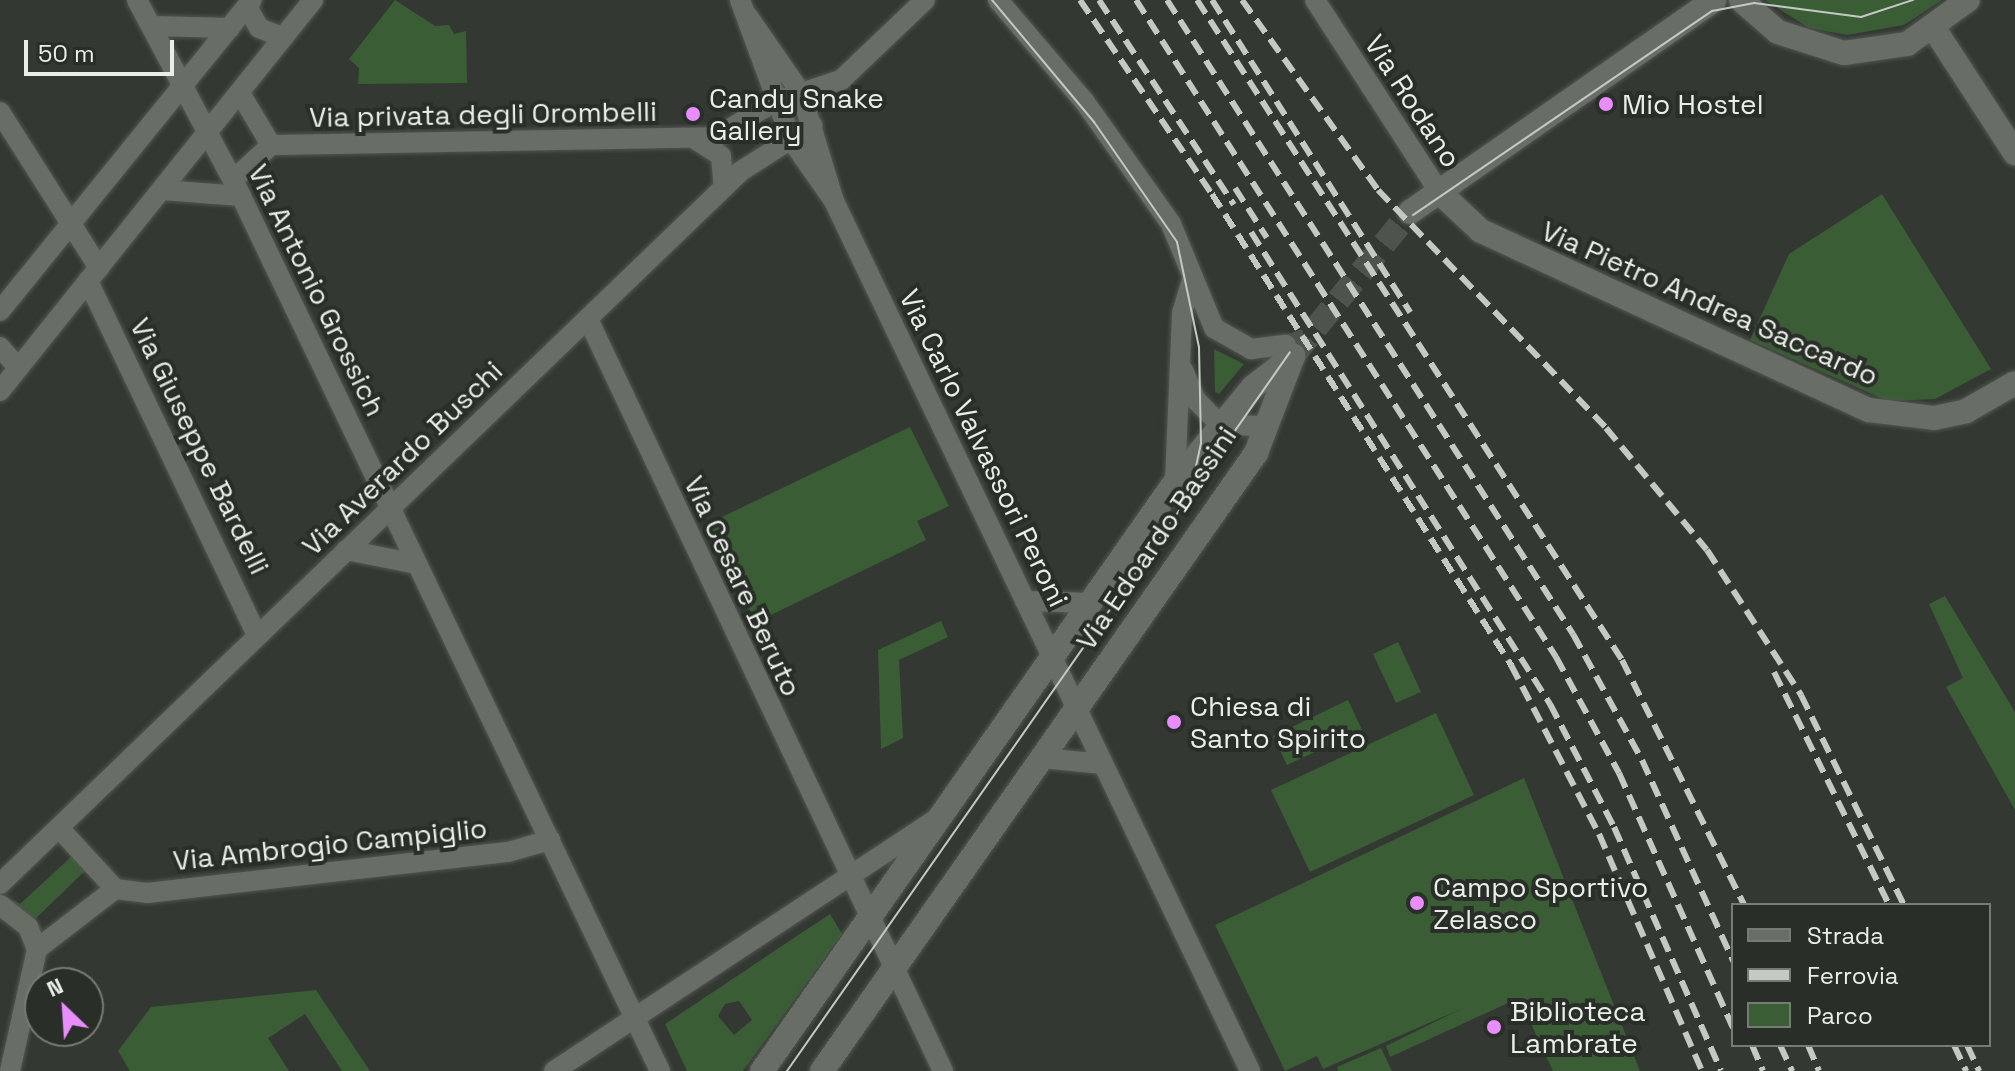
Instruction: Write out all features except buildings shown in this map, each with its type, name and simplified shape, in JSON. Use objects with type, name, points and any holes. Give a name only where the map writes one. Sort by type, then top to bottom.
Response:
[{"type":"street","name":"Via Antonio Grossich","points":[[137,0],[185,84],[237,188],[635,1018]]},
{"type":"street","points":[[0,391],[313,0]]},
{"type":"street","points":[[774,102],[841,80],[925,0]]},
{"type":"street","points":[[998,0],[1084,101],[1171,224],[1208,319],[1226,338],[1251,349],[1286,345]]},
{"type":"street","name":"Via Rodano","points":[[1315,0],[1439,192]]},
{"type":"street","points":[[1410,212],[1714,0]]},
{"type":"street","points":[[1741,0],[1778,32],[1821,50],[1879,51],[1935,30],[1968,0]]},
{"type":"street","points":[[0,311],[250,4],[259,28],[283,37]]},
{"type":"street","name":"Via Carlo Valvassori Peroni","points":[[743,8],[801,93],[834,201]]},
{"type":"street","name":"Via Carlo Valvassori Peroni","points":[[743,8],[774,102],[792,141],[834,201],[1250,1071]]},
{"type":"street","points":[[153,26],[230,28]]},
{"type":"street","points":[[1935,30],[2015,153]]},
{"type":"street","points":[[162,190],[237,188],[271,145],[240,93]]},
{"type":"street","name":"Via privata degli Orombelli","points":[[271,145],[695,139],[727,134],[774,102]]},
{"type":"street","name":"Via Giuseppe Bardelli","points":[[0,112],[71,224],[257,636]]},
{"type":"street","points":[[792,141],[813,125]]},
{"type":"street","name":"Via privata degli Orombelli","points":[[695,139],[721,156],[724,188]]},
{"type":"street","name":"Via Averardo Buschi","points":[[0,884],[724,188],[752,162],[792,141]]},
{"type":"street","name":"Via Pietro Andrea Saccardo","points":[[1439,192],[1481,231],[1869,410],[1934,418],[1966,411],[2015,383]]},
{"type":"street","points":[[1175,482],[1183,306],[1192,281]]},
{"type":"street","name":"Via Cesare Beruto","points":[[588,319],[850,876]]},
{"type":"street","points":[[0,347],[18,368]]},
{"type":"street","name":"Via Edoardo Bassini","points":[[762,1071],[1175,482],[1220,425],[1293,356],[1256,453],[822,1071]]},
{"type":"street","points":[[1180,363],[1196,400],[1220,425],[1266,426]]},
{"type":"street","points":[[346,550],[417,564]]},
{"type":"street","name":"Via Edoardo Bassini","points":[[1025,601],[1090,603]]},
{"type":"street","points":[[1042,758],[1103,764]]},
{"type":"street","name":"Via Edoardo Bassini","points":[[554,1071],[939,818]]},
{"type":"street","points":[[37,949],[115,889],[59,828]]},
{"type":"street","name":"Via Ambrogio Campiglio","points":[[115,889],[147,893],[430,861],[550,840]]},
{"type":"street","points":[[850,876],[943,1071]]},
{"type":"street","points":[[0,905],[28,927],[37,949],[10,1071]]},
{"type":"street","points":[[635,1018],[660,1071]]},
{"type":"green space","points":[[395,0],[435,26],[449,25],[454,34],[466,31],[467,83],[358,84],[359,68],[349,59]]},
{"type":"green space","points":[[1765,0],[1942,0],[1904,25],[1847,35],[1809,28]]},
{"type":"green space","points":[[1882,194],[1991,369],[1935,399],[1888,401],[1750,340],[1789,254]]},
{"type":"green space","points":[[1214,349],[1244,364],[1219,394],[1215,392]]},
{"type":"green space","points":[[910,427],[949,506],[917,521],[926,540],[754,623],[707,524]]},
{"type":"green space","points":[[1945,596],[2015,712],[2015,810],[1946,687],[1963,678],[1929,604]]},
{"type":"green space","points":[[941,621],[948,637],[899,660],[903,738],[881,749],[878,650]]},
{"type":"green space","points":[[1398,642],[1421,692],[1396,703],[1373,654]]},
{"type":"green space","points":[[1348,700],[1362,730],[1287,765],[1273,736]]},
{"type":"green space","points":[[1436,713],[1474,795],[1310,872],[1271,790]]},
{"type":"green space","name":"Campo Sportivo Zelasco","points":[[1524,778],[1640,1071],[1553,1071],[1519,998],[1390,1057],[1386,1046],[1461,1009],[1323,1069],[1317,1056],[1285,1071],[1215,925]]},
{"type":"green space","points":[[62,843],[85,871],[35,919],[44,932],[5,896],[20,904],[71,857]]},
{"type":"green space","points":[[830,914],[842,934],[743,1071],[687,1071],[665,1024]],"holes":[[[739,1001],[752,1020],[734,1035],[718,1016],[725,1004]]]},
{"type":"green space","points":[[316,990],[370,1071],[342,1071],[305,1014],[268,1038],[289,1071],[130,1071],[118,1051],[151,1007]]},
{"type":"green space","points":[[1381,1048],[1392,1071],[1338,1071],[1337,1067]]},
{"type":"tunnel","points":[[1293,356],[1410,212]]},
{"type":"tunnel","points":[[1286,345],[1307,338]]},
{"type":"tram line","points":[[992,0],[1094,122],[1177,242],[1199,347],[1201,443],[1193,482]]},
{"type":"tram line","points":[[1413,215],[1712,11],[1754,3],[1861,17],[1913,0]]},
{"type":"tram line","points":[[787,1071],[1290,352]]},
{"type":"railway","points":[[1080,0],[1212,194],[1511,665],[1599,834],[1702,1071]]},
{"type":"railway","points":[[1099,0],[1234,205]]},
{"type":"railway","points":[[1136,0],[1556,657],[1619,773],[1731,1024]]},
{"type":"railway","points":[[1167,0],[1573,634],[1642,760],[1731,957]]},
{"type":"railway","points":[[1197,0],[1622,660],[1743,903]]},
{"type":"railway","points":[[1212,0],[1410,312]]},
{"type":"railway","points":[[1242,0],[1378,190],[1606,428],[1707,550],[1801,695],[1903,903]]},
{"type":"railway","points":[[1235,188],[1267,238]]},
{"type":"railway","points":[[1251,232],[1550,704],[1614,827],[1721,1071]]},
{"type":"railway","points":[[1774,672],[1888,903]]},
{"type":"railway","points":[[1753,1047],[1763,1071]]},
{"type":"railway","points":[[1781,1047],[1792,1071]]},
{"type":"railway","points":[[1809,1047],[1819,1071]]},
{"type":"railway","points":[[1955,1047],[1966,1071]]},
{"type":"railway","points":[[1968,1047],[1979,1071]]},
{"type":"place","name":"Mio Hostel","points":[[1606,104]]},
{"type":"place","name":"Candy Snake Gallery","points":[[693,114]]},
{"type":"place","name":"Chiesa di Santo Spirito","points":[[1174,722]]},
{"type":"place","name":"Campo Sportivo Zelasco","points":[[1417,903]]},
{"type":"place","name":"Biblioteca Lambrate","points":[[1494,1027]]}]
